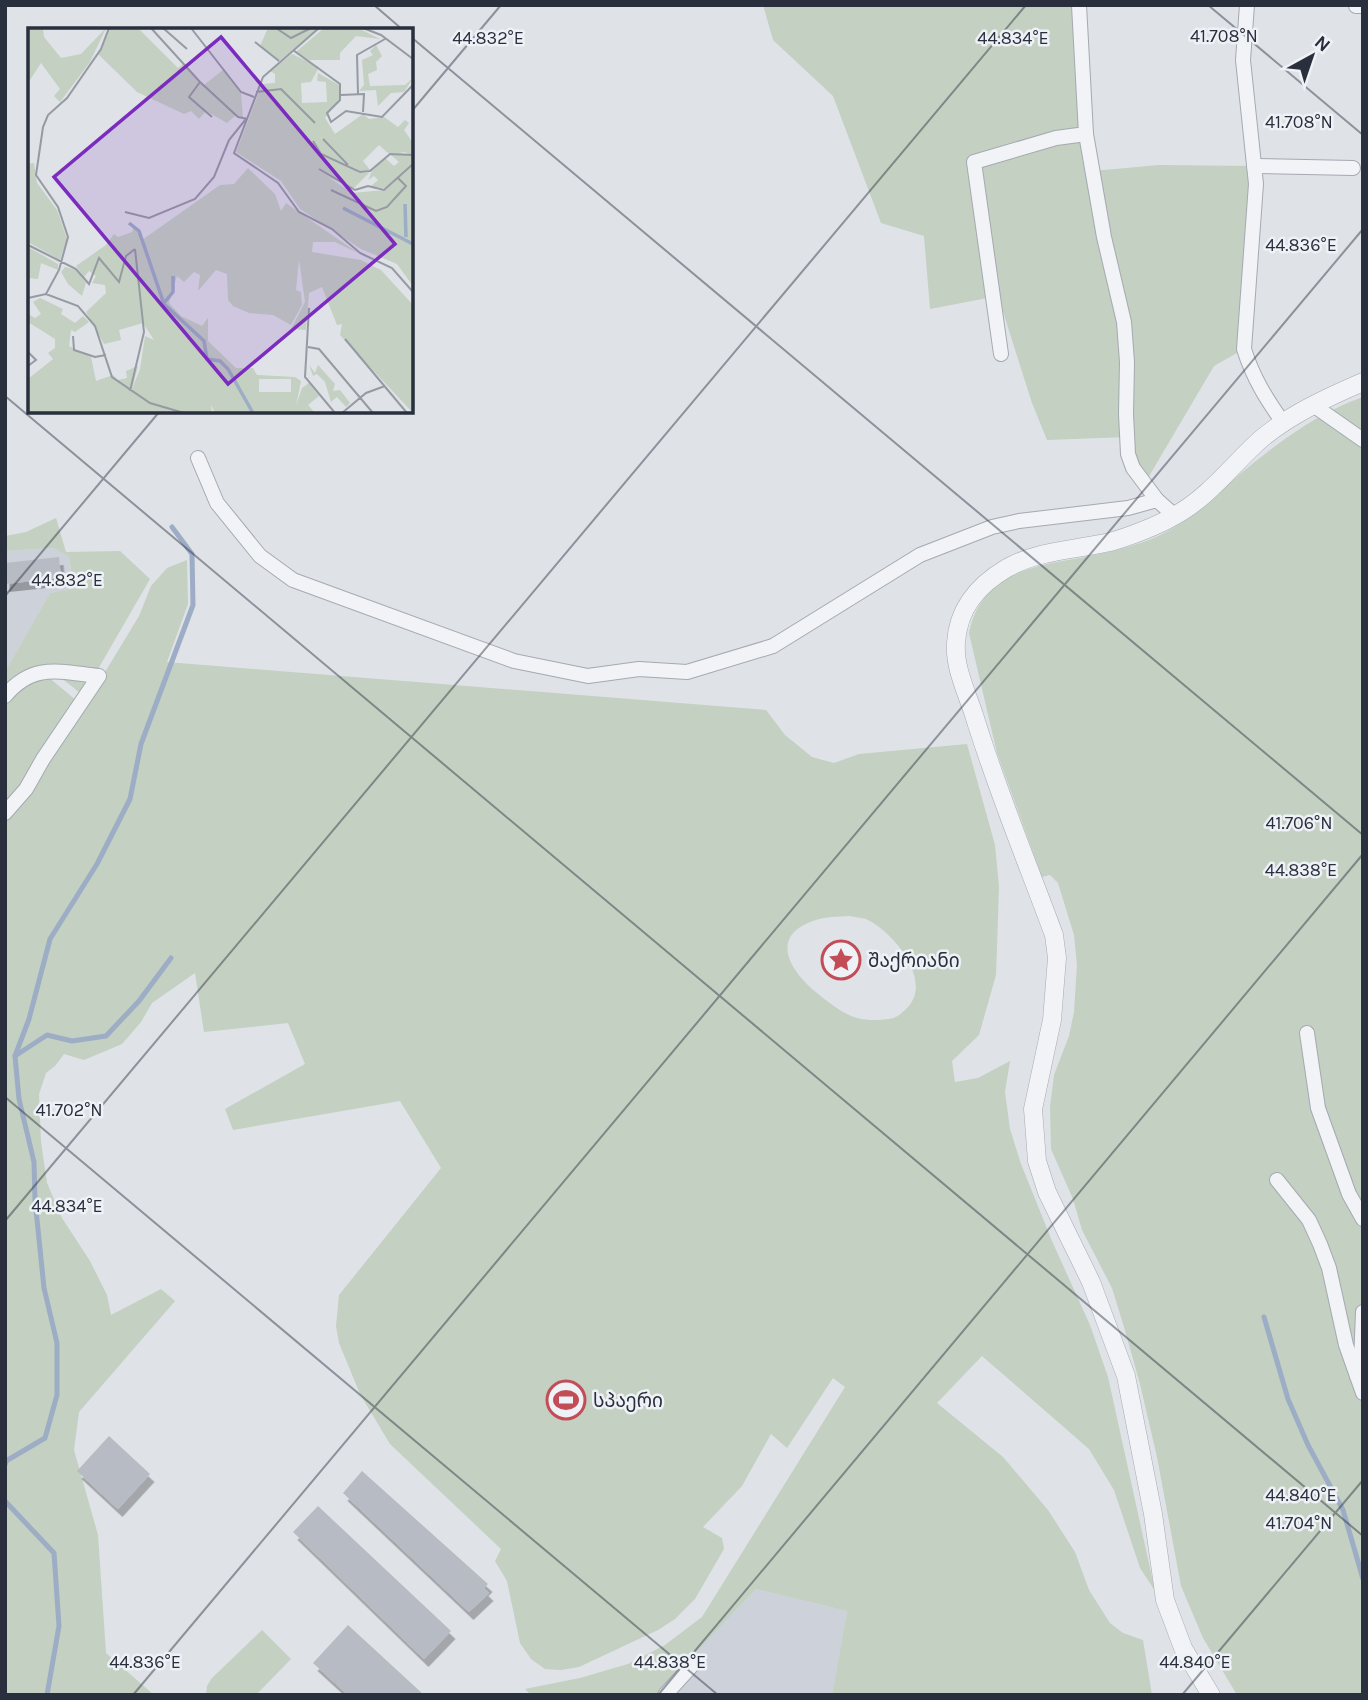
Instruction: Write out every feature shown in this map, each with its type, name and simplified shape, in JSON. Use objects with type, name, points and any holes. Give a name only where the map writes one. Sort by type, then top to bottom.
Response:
[{"type":"street","points":[[1079,5],[1086,134],[1104,237],[1124,322],[1128,454],[1133,468],[1157,500],[1175,516]]},
{"type":"street","points":[[1247,5],[1243,60],[1256,184],[1244,349],[1264,397],[1284,424]]},
{"type":"street","points":[[1356,6],[1363,6]]},
{"type":"street","points":[[1001,354],[974,162],[1056,138],[1086,134]]},
{"type":"street","points":[[1254,166],[1353,168]]},
{"type":"street","points":[[1211,1695],[1183,1648],[1165,1600],[1153,1514],[1126,1376],[1091,1282],[1047,1192],[1037,1161],[1033,1109],[1052,1020],[1057,958],[1054,935],[984,748],[961,676],[956,643],[964,613],[973,594],[980,586],[1009,567],[1051,551],[1111,542],[1175,516],[1228,473],[1265,436],[1312,405],[1363,382]]},
{"type":"street","points":[[1312,405],[1363,440]]},
{"type":"street","points":[[198,458],[217,503],[260,556],[293,580],[514,661],[588,676],[639,669],[687,673],[773,646],[920,555],[992,527],[1019,521],[1128,508],[1157,500]]},
{"type":"street","points":[[5,696],[28,675],[48,670],[99,676],[26,789],[5,813]]},
{"type":"street","points":[[1307,1033],[1318,1108],[1349,1194],[1363,1219]]},
{"type":"street","points":[[1277,1181],[1309,1220],[1320,1244],[1329,1268],[1346,1345],[1363,1393]]},
{"type":"street","points":[[1357,1376],[1361,1362],[1363,1312]]},
{"type":"street","points":[[664,1695],[695,1662]]},
{"type":"shaded area","points":[[54,548],[69,557],[74,590],[50,593],[5,672],[5,551]]},
{"type":"shaded area","points":[[756,1589],[847,1611],[832,1695],[654,1695]]},
{"type":"green space","points":[[763,5],[1079,5],[1093,171],[1159,165],[1254,166],[1244,349],[1214,366],[1145,483],[1127,437],[1047,440],[1032,403],[998,296],[930,309],[924,236],[881,223],[833,96],[773,40]]},
{"type":"green space","points":[[1363,397],[1363,1209],[1346,1175],[1318,1097],[1310,1102],[1363,1229],[1363,1299],[1359,1317],[1357,1360],[1307,1220],[1363,1399],[1363,1695],[1237,1695],[1203,1638],[1181,1586],[1157,1457],[1124,1327],[1112,1288],[1082,1230],[1073,1199],[1051,1149],[1050,1107],[1054,1075],[1069,1036],[1074,1012],[1077,965],[1074,935],[1058,883],[1050,875],[1042,877],[997,753],[969,633],[974,615],[982,601],[1005,580],[1034,567],[1117,550],[1170,530],[1294,432],[1328,412]]},
{"type":"green space","points":[[56,518],[66,552],[120,551],[150,579],[83,695],[48,668],[5,691],[5,672],[50,593],[74,589],[69,557],[54,548],[5,551],[5,536],[26,532]]},
{"type":"green space","points":[[187,560],[188,604],[167,662],[766,710],[785,735],[812,757],[834,763],[859,754],[967,744],[995,845],[999,887],[996,975],[979,1035],[952,1061],[955,1082],[978,1078],[1010,1061],[1005,1092],[1010,1129],[1021,1164],[1090,1325],[1108,1377],[1155,1591],[1140,1568],[1114,1490],[1089,1449],[982,1356],[937,1403],[1003,1457],[1048,1510],[1075,1552],[1089,1590],[1110,1623],[1123,1633],[1143,1640],[1152,1695],[832,1695],[847,1611],[756,1589],[655,1695],[531,1695],[525,1689],[580,1678],[628,1664],[665,1645],[702,1617],[845,1387],[833,1378],[787,1448],[771,1434],[742,1486],[703,1527],[722,1538],[724,1549],[695,1599],[675,1619],[658,1630],[579,1667],[545,1669],[531,1659],[520,1643],[507,1581],[495,1561],[501,1549],[390,1444],[360,1394],[339,1343],[336,1326],[339,1295],[441,1168],[400,1101],[233,1130],[225,1109],[305,1064],[288,1023],[204,1032],[195,973],[152,1003],[141,1022],[122,1044],[84,1060],[64,1054],[46,1073],[39,1094],[41,1142],[47,1183],[62,1218],[90,1261],[107,1295],[111,1315],[161,1289],[175,1301],[79,1412],[74,1450],[98,1535],[106,1653],[154,1695],[5,1695],[5,818],[93,692],[139,616],[151,586],[167,568]],"holes":[[[852,916],[866,919],[888,934],[907,958],[913,971],[916,984],[914,997],[907,1008],[894,1018],[869,1020],[846,1014],[808,985],[792,965],[788,945],[791,936],[799,928],[822,918]]]},
{"type":"green space","points":[[47,676],[77,701],[5,808],[5,703],[19,687]]},
{"type":"green space","points":[[262,1630],[291,1659],[256,1695],[206,1695],[212,1678]]},
{"type":"building","points":[[59,557],[61,578],[5,584],[5,563]]},
{"type":"building","points":[[109,1436],[150,1474],[118,1509],[77,1471]]},
{"type":"building","points":[[362,1471],[488,1584],[484,1588],[489,1593],[469,1612],[343,1493]]},
{"type":"building","points":[[318,1506],[451,1631],[424,1659],[293,1532]]},
{"type":"building","points":[[348,1625],[424,1695],[348,1695],[313,1663]]},
{"type":"waterway","points":[[5,1465],[6,1461],[45,1438],[57,1395],[57,1343],[44,1288],[34,1162],[19,1099],[15,1056],[29,1019],[50,939],[97,864],[130,799],[141,744],[193,605],[192,554],[172,527]]},
{"type":"waterway","points":[[15,1056],[47,1035],[72,1041],[106,1036],[139,1001],[171,958]]},
{"type":"waterway","points":[[1264,1317],[1288,1399],[1308,1445],[1343,1510],[1363,1579]]},
{"type":"waterway","points":[[5,1501],[54,1553],[59,1626],[47,1695]]},
{"type":"place","name":"შაქრიანი","points":[[841,960]]},
{"type":"place","name":"სპაერი","points":[[566,1400]]}]
